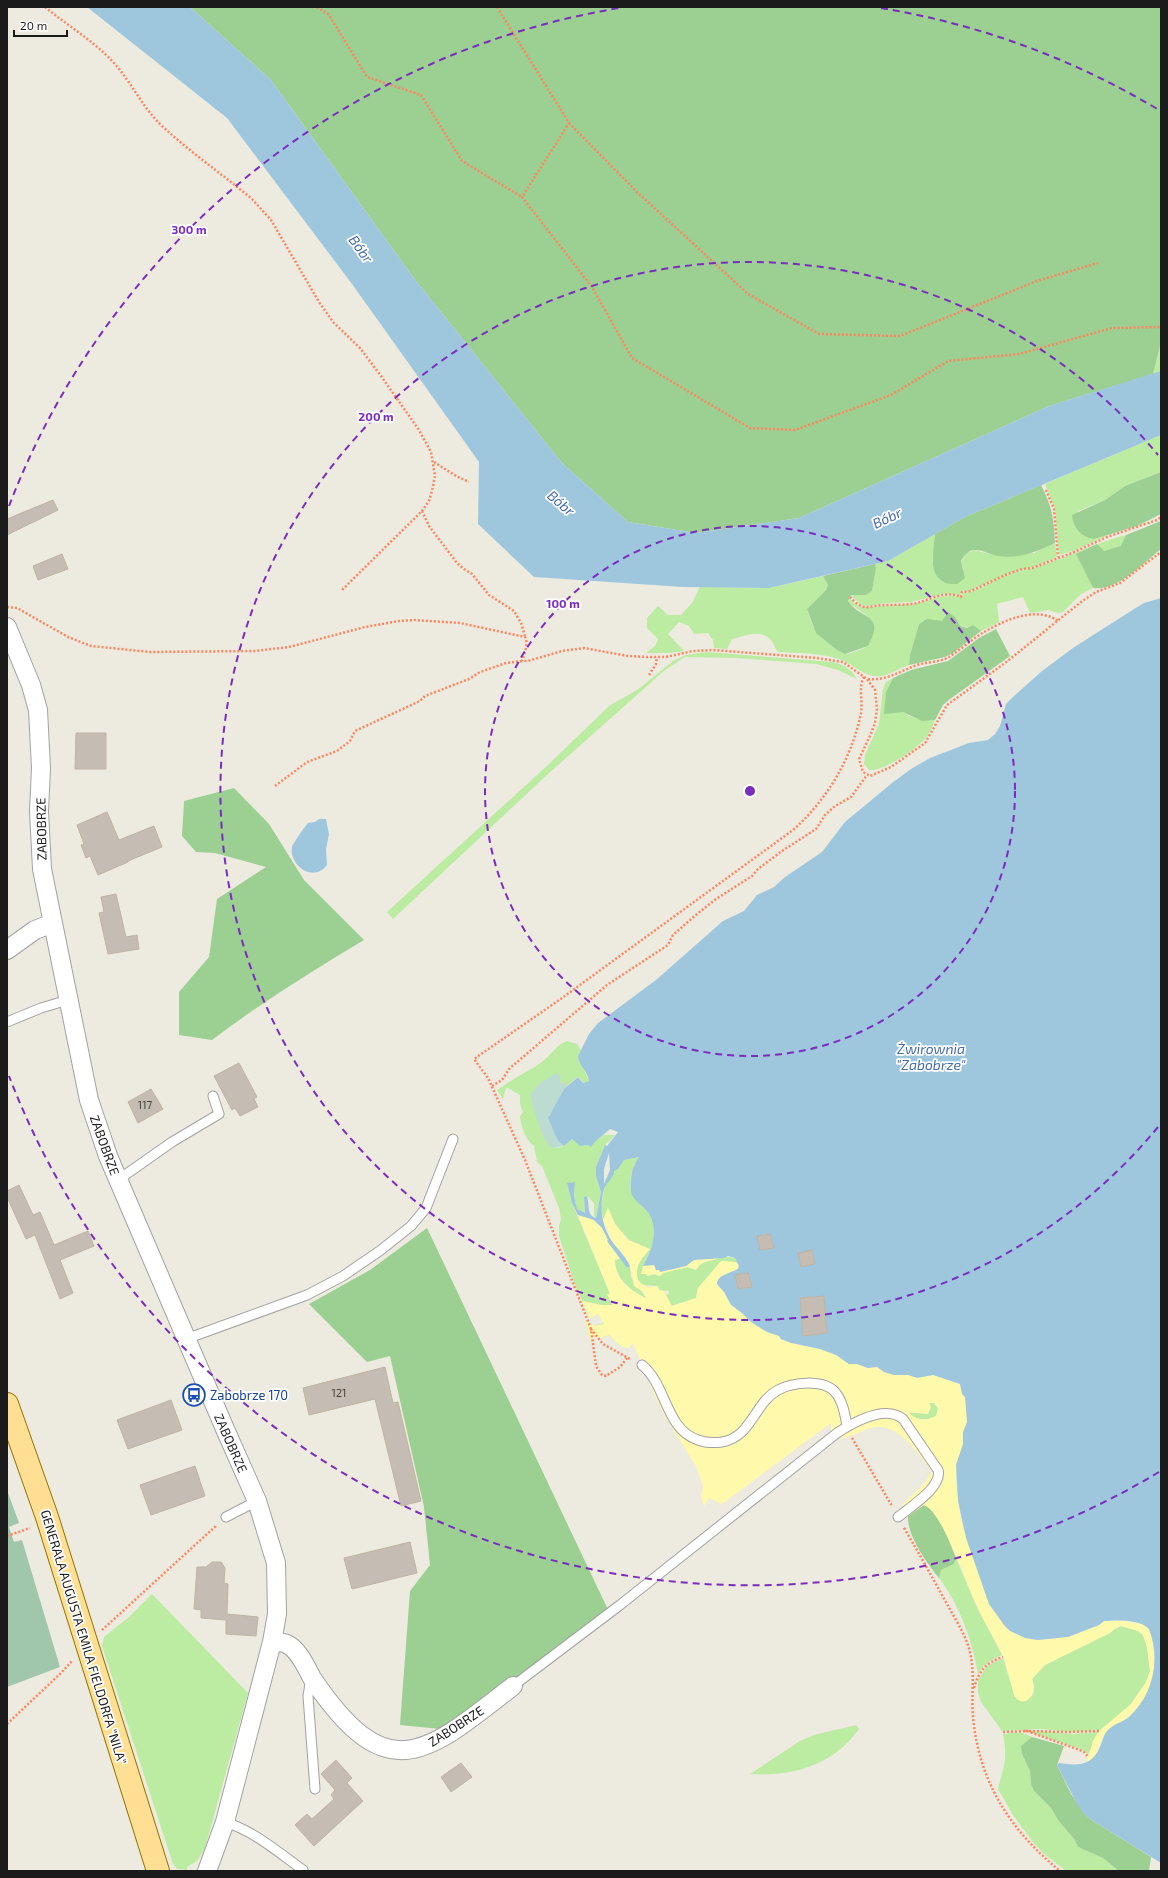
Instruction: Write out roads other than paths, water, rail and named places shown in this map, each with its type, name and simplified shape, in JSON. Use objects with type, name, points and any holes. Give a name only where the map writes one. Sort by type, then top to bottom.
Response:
[{"type":"main road","name":"GENERAŁA AUGUSTA EMILA FIELDORFA \"NILA\"","points":[[7,1404],[47,1517],[158,1871]]},
{"type":"street","name":"ZABOBRZE","points":[[9,639],[32,685],[38,710],[41,768],[40,844],[42,869],[89,1100],[98,1130],[118,1180],[257,1501],[276,1563],[277,1614],[272,1642],[225,1822],[207,1871]]},
{"type":"street","points":[[7,950],[35,930],[53,923]]},
{"type":"street","name":"ZABOBRZE","points":[[272,1642],[287,1644],[297,1654],[327,1699],[355,1731],[369,1741],[384,1748],[397,1751],[412,1750],[427,1745],[461,1726],[513,1686]]},
{"type":"lane","points":[[7,1022],[41,1008],[68,1000]]},
{"type":"lane","points":[[118,1180],[172,1142],[219,1114],[213,1096]]},
{"type":"lane","points":[[186,1339],[307,1295],[343,1276],[381,1250],[411,1226],[426,1208],[453,1139]]},
{"type":"lane","points":[[642,1365],[654,1378],[673,1419],[680,1429],[698,1441],[716,1443],[734,1438],[748,1427],[761,1406],[774,1393],[788,1386],[805,1383],[827,1386],[836,1393],[843,1408],[847,1426]]},
{"type":"lane","points":[[513,1686],[620,1605],[847,1426],[875,1415],[889,1413],[896,1414],[903,1419],[940,1475],[933,1488],[926,1495],[898,1517]]},
{"type":"lane","points":[[226,1517],[257,1501]]},
{"type":"lane","points":[[311,1676],[308,1696],[314,1789]]},
{"type":"lane","points":[[225,1822],[256,1837],[303,1870]]},
{"type":"water","name":"Bóbr","points":[[87,7],[190,7],[271,80],[413,277],[562,463],[628,522],[696,533],[799,518],[1049,406],[1161,371],[1161,435],[965,517],[888,561],[769,588],[683,587],[534,577],[478,524],[479,462],[352,284],[227,118]]},
{"type":"water","name":"Żwirownia \"Zabobrze\"","points":[[1161,598],[1161,1863],[1087,1817],[1078,1806],[1057,1765],[1059,1763],[1084,1763],[1093,1758],[1100,1747],[1106,1732],[1113,1726],[1129,1717],[1144,1698],[1149,1688],[1154,1665],[1153,1641],[1149,1629],[1140,1623],[1122,1620],[1104,1621],[1099,1625],[1068,1637],[1038,1640],[1025,1638],[1010,1631],[1004,1625],[989,1604],[966,1538],[958,1501],[956,1465],[963,1444],[963,1432],[967,1422],[965,1397],[962,1394],[960,1384],[933,1375],[917,1378],[908,1375],[894,1375],[884,1372],[877,1367],[868,1368],[857,1364],[849,1364],[836,1355],[820,1349],[791,1343],[781,1339],[779,1336],[767,1332],[751,1322],[731,1305],[724,1292],[717,1284],[719,1278],[738,1269],[739,1266],[735,1258],[728,1256],[724,1258],[694,1260],[686,1266],[660,1272],[659,1270],[656,1270],[654,1265],[643,1266],[652,1246],[654,1232],[651,1218],[647,1211],[634,1198],[631,1192],[632,1174],[639,1157],[624,1160],[618,1169],[614,1171],[612,1177],[604,1188],[602,1199],[602,1216],[605,1228],[614,1244],[625,1257],[630,1266],[627,1268],[607,1241],[608,1240],[602,1228],[594,1220],[578,1215],[572,1203],[567,1183],[575,1182],[574,1196],[577,1209],[585,1213],[584,1197],[587,1196],[591,1215],[596,1218],[601,1192],[596,1176],[596,1167],[605,1145],[607,1146],[618,1132],[610,1129],[591,1147],[588,1145],[580,1146],[572,1139],[564,1146],[558,1141],[548,1118],[564,1089],[578,1077],[583,1083],[589,1081],[587,1074],[578,1059],[578,1056],[589,1034],[598,1023],[656,980],[723,921],[744,911],[757,895],[774,887],[785,877],[822,852],[845,822],[911,769],[930,758],[969,743],[988,740],[995,734],[1000,726],[1006,704],[1042,671],[1073,648],[1144,603]],"holes":[[[609,1153],[610,1170],[604,1184],[604,1169]],[[767,1234],[771,1237],[773,1244],[764,1249],[759,1247],[758,1240],[761,1235]],[[745,1273],[749,1276],[751,1283],[748,1287],[742,1289],[737,1286],[736,1279]],[[824,1296],[827,1333],[803,1336],[800,1298]]]},
{"type":"water","points":[[319,819],[326,819],[329,834],[326,849],[327,865],[322,870],[309,872],[298,866],[292,854],[292,847],[308,823],[315,822]]},
{"type":"place","name":"Zabobrze 170","points":[[194,1395]]}]
